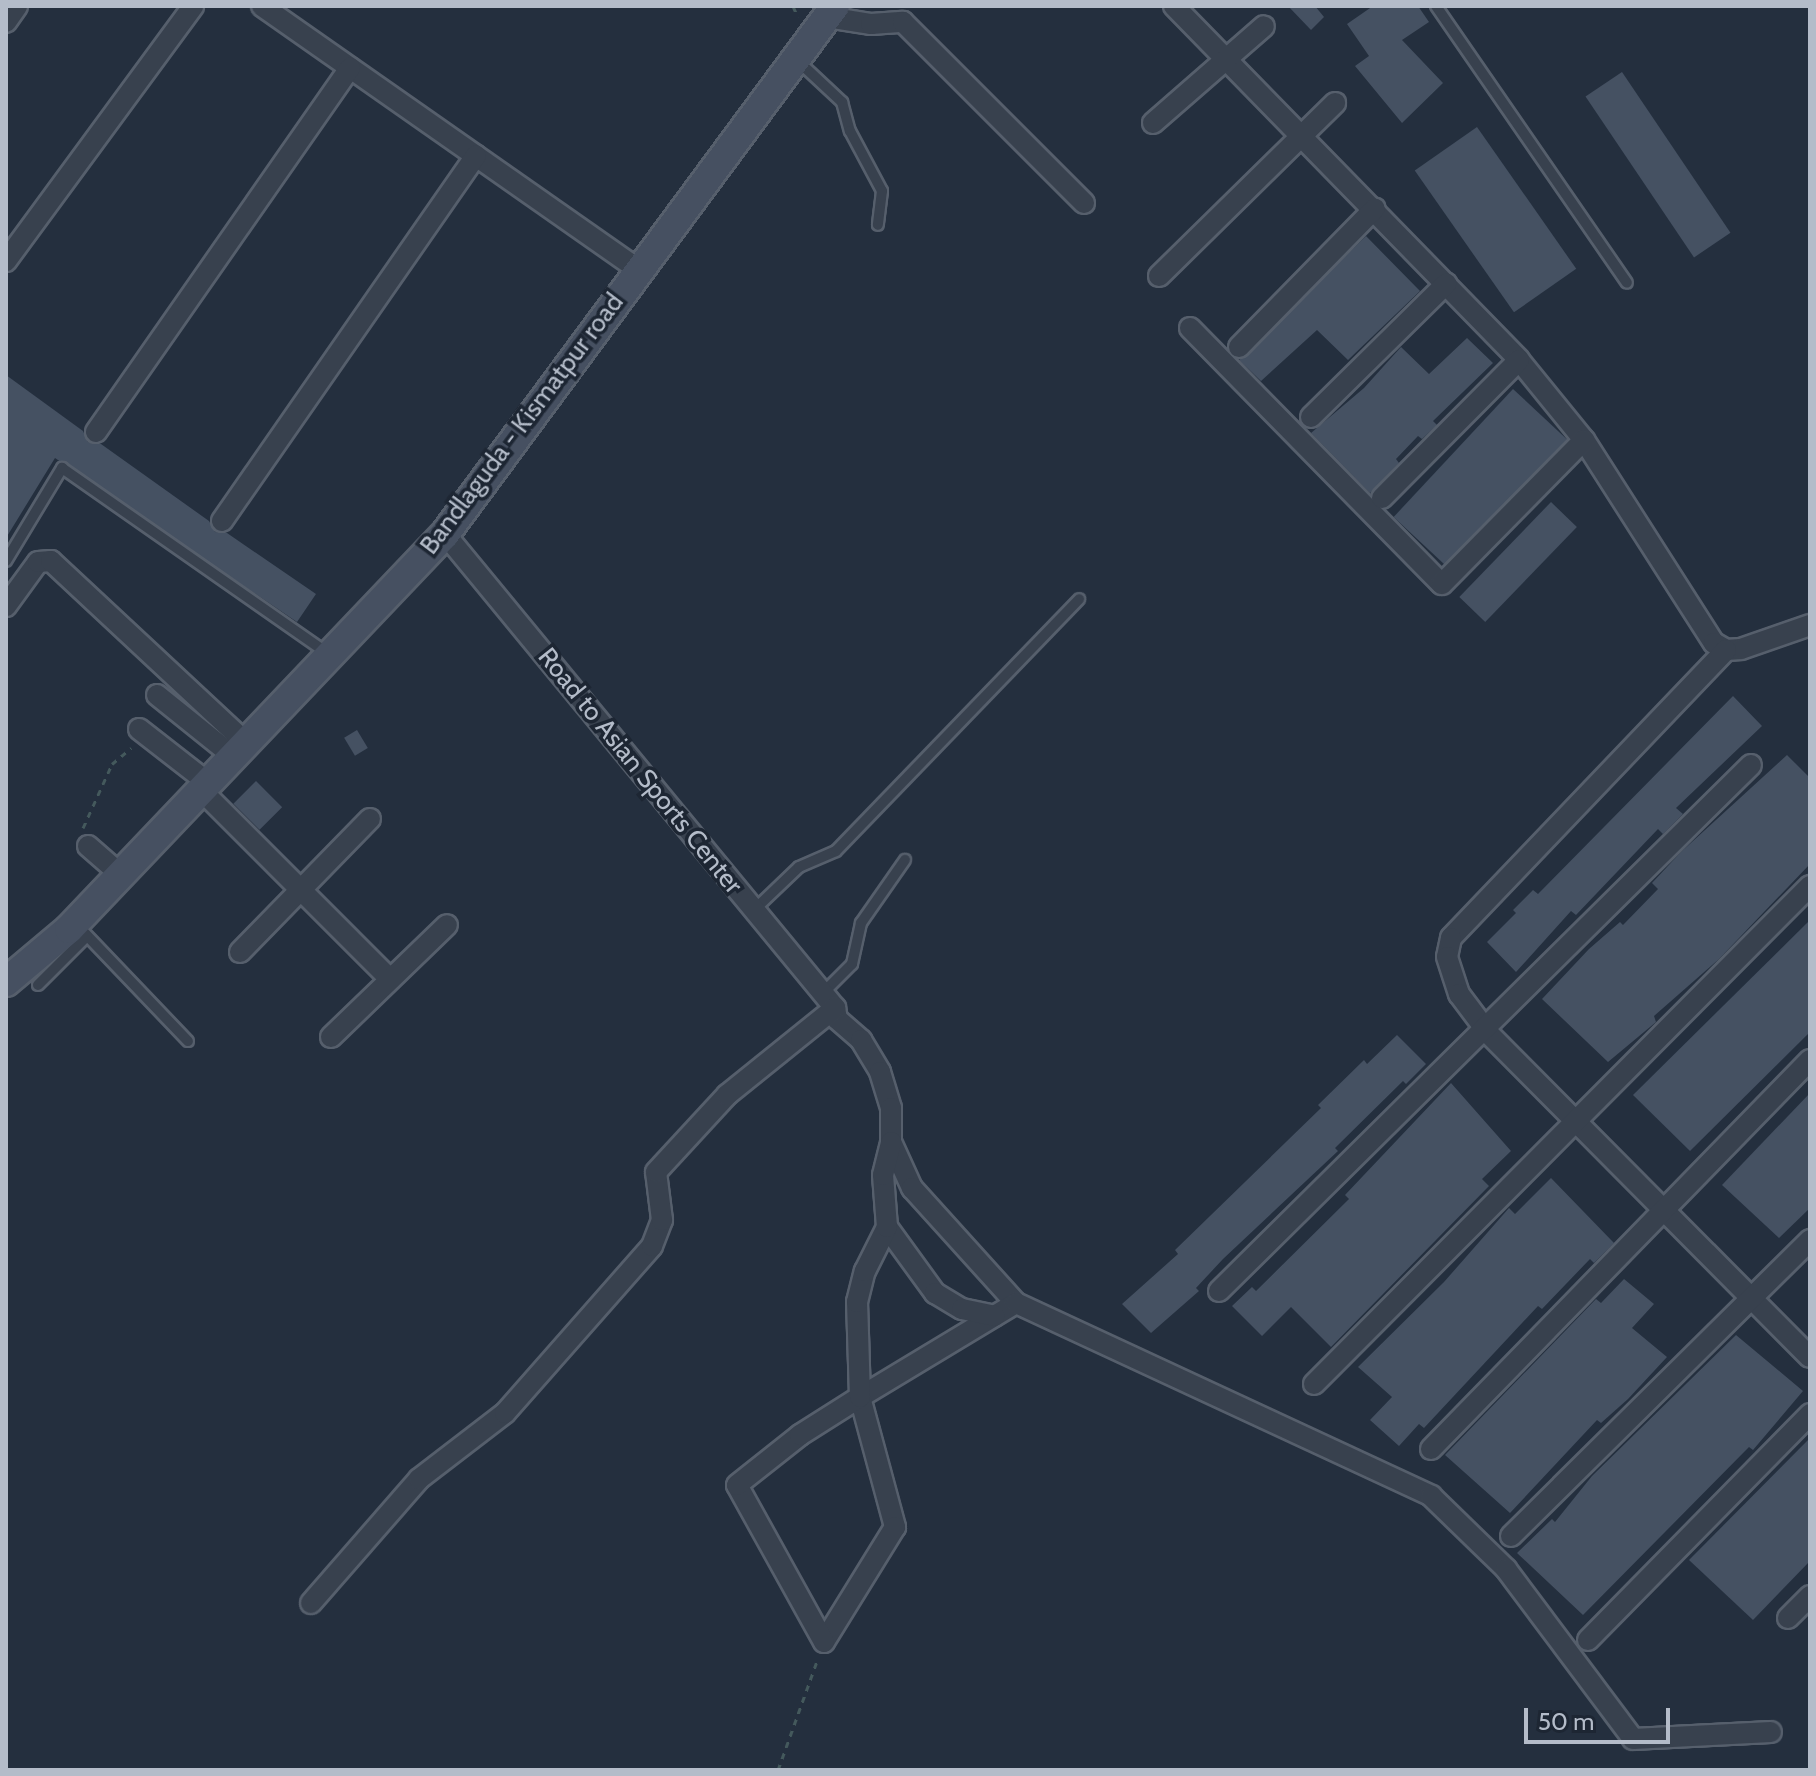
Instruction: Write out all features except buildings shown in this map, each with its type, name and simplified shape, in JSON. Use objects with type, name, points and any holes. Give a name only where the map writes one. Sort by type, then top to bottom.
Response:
[{"type":"street","points":[[6,22],[17,6]]},
{"type":"street","points":[[6,261],[193,6]]},
{"type":"street","points":[[262,6],[637,269]]},
{"type":"street","points":[[1174,6],[1298,135],[1375,208],[1519,360],[1584,440],[1714,643],[1726,650]]},
{"type":"street","points":[[831,11],[871,24],[903,22],[1084,203]]},
{"type":"street","name":"Bandlaguda - Kismatpur road","points":[[6,982],[81,929],[120,874],[332,657],[445,534],[637,269],[831,11]]},
{"type":"street","points":[[1153,123],[1264,26]]},
{"type":"street","points":[[96,432],[350,68]]},
{"type":"street","points":[[1159,276],[1298,135],[1335,103]]},
{"type":"street","points":[[222,521],[476,156]]},
{"type":"street","points":[[1239,347],[1375,208]]},
{"type":"street","points":[[1311,417],[1446,284]]},
{"type":"street","points":[[1190,328],[1442,584],[1584,440]]},
{"type":"street","points":[[1382,498],[1519,360]]},
{"type":"street","name":"Road to Asian Sports Center","points":[[445,534],[829,1000],[837,1019],[861,1040],[880,1072],[891,1108],[891,1142]]},
{"type":"street","points":[[6,606],[38,562],[51,561],[239,749]]},
{"type":"street","points":[[1810,625],[1726,650],[1451,938],[1450,976],[1485,1028],[1810,1357]]},
{"type":"street","points":[[157,695],[239,749]]},
{"type":"street","points":[[139,729],[203,786],[390,979]]},
{"type":"street","points":[[1219,1291],[1751,765]]},
{"type":"street","points":[[240,952],[370,819]]},
{"type":"street","points":[[88,846],[120,874]]},
{"type":"street","points":[[1314,1384],[1810,886]]},
{"type":"street","points":[[331,1037],[447,925]]},
{"type":"street","points":[[311,1603],[419,1479],[505,1413],[652,1246],[662,1220],[654,1181],[662,1166],[727,1095],[829,1000]]},
{"type":"street","points":[[1431,1449],[1810,1060]]},
{"type":"street","points":[[891,1142],[883,1175],[887,1227],[865,1271],[857,1302],[860,1397],[895,1527],[824,1642],[737,1485],[800,1435],[860,1397],[1016,1303]]},
{"type":"street","points":[[891,1142],[912,1188],[1016,1303],[1431,1496],[1506,1569],[1633,1739],[1771,1732]]},
{"type":"street","points":[[887,1227],[935,1293],[962,1309],[994,1316]]},
{"type":"street","points":[[1511,1536],[1810,1240]]},
{"type":"street","points":[[1588,1640],[1810,1414]]},
{"type":"street","points":[[1788,1618],[1810,1596]]},
{"type":"lane","points":[[1436,6],[1627,283]]},
{"type":"lane","points":[[795,59],[842,102],[850,131],[882,191],[878,225]]},
{"type":"lane","points":[[6,561],[62,468],[332,657]]},
{"type":"lane","points":[[754,910],[799,867],[836,851],[1079,599]]},
{"type":"lane","points":[[829,1000],[852,964],[861,923],[905,860]]},
{"type":"lane","points":[[38,985],[81,929],[188,1041]]},
{"type":"path","points":[[88,846],[85,820],[112,764],[127,748],[142,751]]},
{"type":"path","points":[[778,1770],[824,1642]]}]
